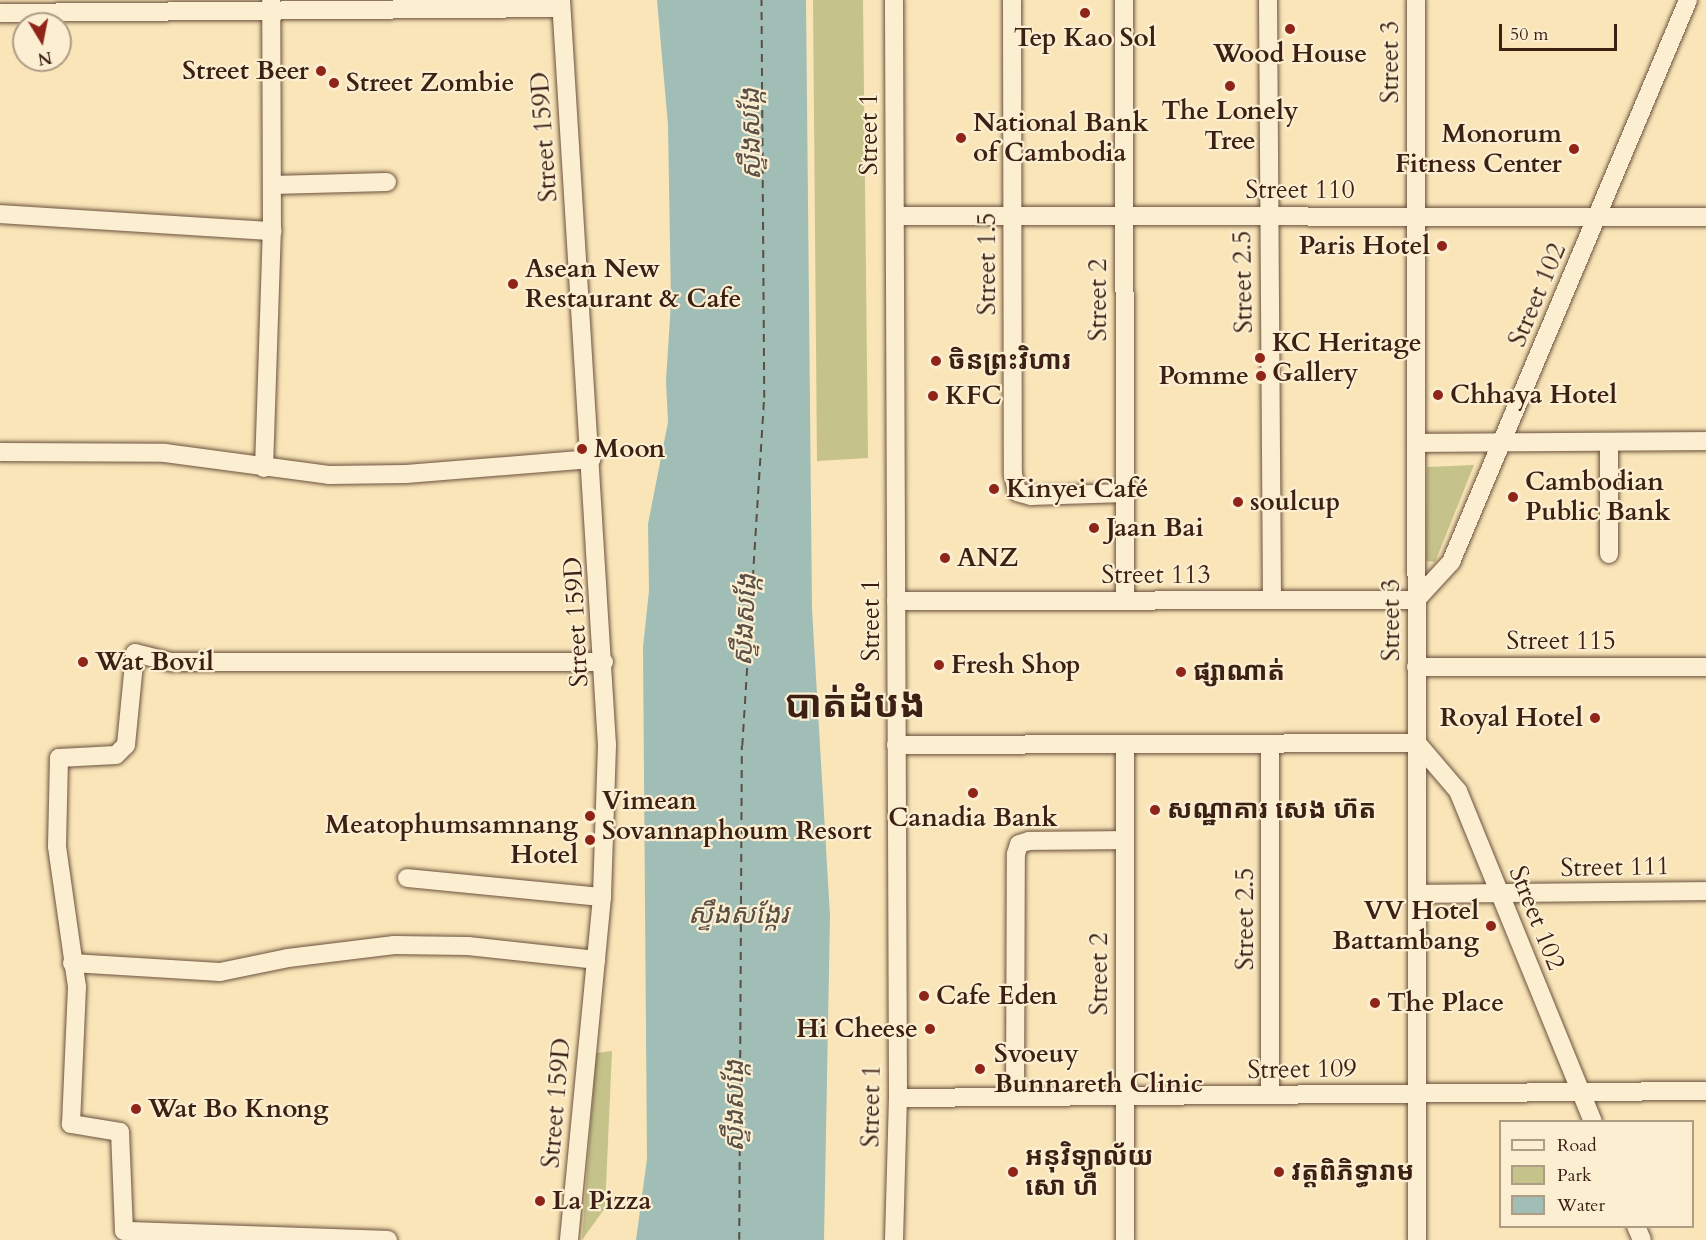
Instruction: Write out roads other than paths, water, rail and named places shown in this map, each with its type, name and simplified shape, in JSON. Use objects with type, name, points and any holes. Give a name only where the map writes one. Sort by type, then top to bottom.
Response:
[{"type":"street","name":"Street 1","points":[[894,0],[898,1098],[894,1240]]},
{"type":"street","name":"Street 1.5","points":[[1012,0],[1013,474],[1017,492],[1031,496],[1124,493]]},
{"type":"street","name":"Street 2","points":[[1124,0],[1125,600]]},
{"type":"street","name":"Street 2.5","points":[[1268,0],[1272,600]]},
{"type":"street","name":"Street 3","points":[[1416,0],[1417,1240]]},
{"type":"street","name":"Street 102","points":[[1416,600],[1451,562],[1689,0]]},
{"type":"street","points":[[0,13],[271,5],[561,4]]},
{"type":"street","name":"Street 159D","points":[[561,4],[604,662],[607,746],[602,897],[569,1240]]},
{"type":"street","points":[[264,468],[272,231],[271,5]]},
{"type":"street","points":[[272,185],[387,182]]},
{"type":"street","points":[[0,214],[272,231]]},
{"type":"street","name":"Street 110","points":[[895,216],[1706,217]]},
{"type":"street","points":[[1416,443],[1706,441]]},
{"type":"street","points":[[1609,442],[1609,554]]},
{"type":"street","points":[[0,452],[165,453],[329,475],[406,474],[591,459]]},
{"type":"street","name":"Street 113","points":[[896,601],[1416,600]]},
{"type":"street","points":[[388,1240],[124,1231],[120,1132],[71,1124],[77,1005],[57,846],[59,758],[116,755],[126,744],[135,653],[172,662],[604,662]]},
{"type":"street","name":"Street 115","points":[[1416,667],[1706,667]]},
{"type":"street","name":"Street 102","points":[[1417,743],[1458,791],[1592,1120]]},
{"type":"street","points":[[896,745],[1417,743]]},
{"type":"street","name":"Street 2","points":[[1125,744],[1125,1240]]},
{"type":"street","name":"Street 2.5","points":[[1270,744],[1270,1095]]},
{"type":"street","points":[[1015,1097],[1016,854],[1019,844],[1029,841],[1125,840]]},
{"type":"street","points":[[407,878],[602,897]]},
{"type":"street","name":"Street 111","points":[[1417,894],[1706,891]]},
{"type":"street","points":[[72,963],[219,972],[288,958],[394,945],[468,946],[596,960]]},
{"type":"street","name":"Street 109","points":[[898,1098],[1706,1091]]},
{"type":"water","name":"ស្ទឹងសង្កែរ","points":[[657,0],[806,0],[812,609],[830,916],[824,1240],[636,1240],[647,1159],[643,647],[649,591],[648,524],[668,422],[666,381],[671,302],[668,125]]},
{"type":"place","name":"Tep Kao Sol","points":[[1085,13]]},
{"type":"place","name":"Wood House","points":[[1290,29]]},
{"type":"place","name":"Street Beer","points":[[321,71]]},
{"type":"place","name":"Street Zombie","points":[[334,83]]},
{"type":"place","name":"The Lonely Tree","points":[[1230,86]]},
{"type":"place","name":"National Bank of Cambodia","points":[[961,138]]},
{"type":"place","name":"Monorum Fitness Center","points":[[1574,149]]},
{"type":"place","name":"Paris Hotel","points":[[1442,246]]},
{"type":"place","name":"Asean New Restaurant & Cafe","points":[[513,284]]},
{"type":"place","name":"KC Heritage Gallery","points":[[1260,358]]},
{"type":"place","name":"ចិនព្រះវិហារ","points":[[936,361]]},
{"type":"place","name":"Pomme","points":[[1261,376]]},
{"type":"place","name":"Chhaya Hotel","points":[[1438,395]]},
{"type":"place","name":"KFC","points":[[933,396]]},
{"type":"place","name":"Moon","points":[[582,449]]},
{"type":"place","name":"Kinyei Café","points":[[994,489]]},
{"type":"place","name":"Cambodian Public Bank","points":[[1513,497]]},
{"type":"place","name":"soulcup","points":[[1238,502]]},
{"type":"place","name":"Jaan Bai","points":[[1094,528]]},
{"type":"place","name":"ANZ","points":[[945,558]]},
{"type":"place","name":"Wat Bovil","points":[[83,662]]},
{"type":"place","name":"Fresh Shop","points":[[939,665]]},
{"type":"place","name":"ផ្សាណាត់","points":[[1181,672]]},
{"type":"place","name":"Royal Hotel","points":[[1595,718]]},
{"type":"place","name":"Canadia Bank","points":[[973,793]]},
{"type":"place","name":"សណ្ឋាគារ សេង ហ៊ត","points":[[1155,810]]},
{"type":"place","name":"Vimean Sovannaphoum Resort","points":[[590,816]]},
{"type":"place","name":"Meatophumsamnang Hotel","points":[[590,840]]},
{"type":"place","name":"VV Hotel Battambang","points":[[1491,926]]},
{"type":"place","name":"Cafe Eden","points":[[924,996]]},
{"type":"place","name":"The Place","points":[[1375,1003]]},
{"type":"place","name":"Hi Cheese","points":[[930,1029]]},
{"type":"place","name":"Svoeuy Bunnareth Clinic","points":[[980,1069]]},
{"type":"place","name":"Wat Bo Knong","points":[[136,1109]]},
{"type":"place","name":"អនុវិទ្យាល័យ សោ ហឺ","points":[[1013,1172]]},
{"type":"place","name":"វត្តពិភិទ្ធារាម","points":[[1279,1172]]},
{"type":"place","name":"La Pizza","points":[[540,1201]]},
{"type":"district","name":"បាត់ដំបង","points":[[855,706]]},
{"type":"water label","name":"ស្ទឹងសង្កែ","points":[[751,134]]},
{"type":"water label","name":"ស្ទឹងសង្កែ","points":[[745,620]]},
{"type":"water label","name":"ស្ទឹងសង្កែ","points":[[735,1106]]}]
